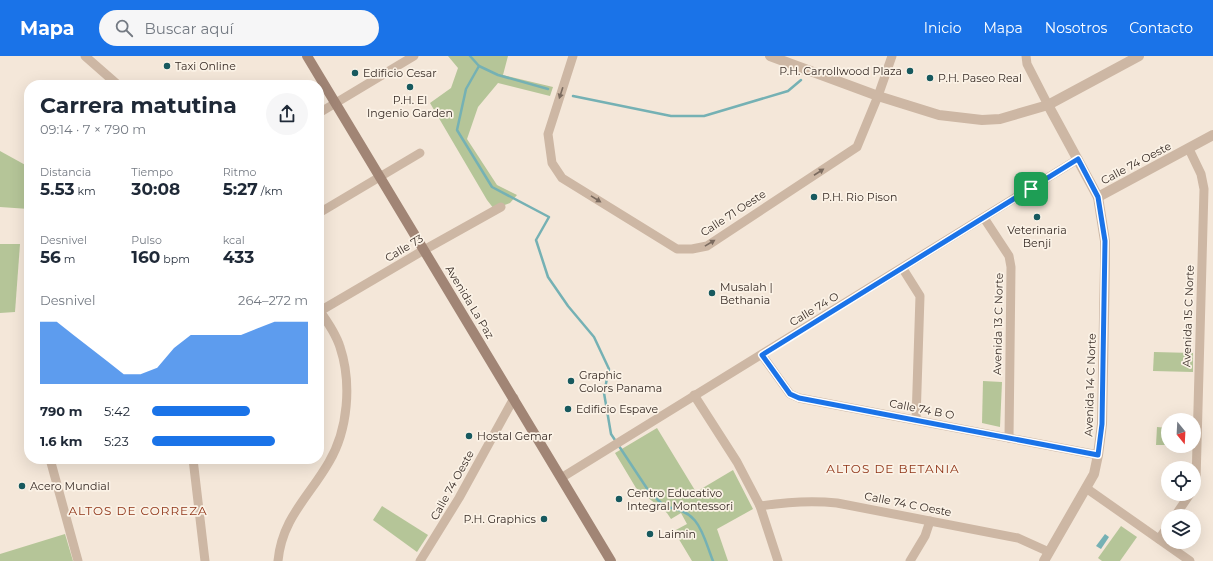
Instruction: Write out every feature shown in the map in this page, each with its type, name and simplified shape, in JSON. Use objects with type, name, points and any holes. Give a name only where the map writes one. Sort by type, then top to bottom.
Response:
[{"type":"main road","name":"Avenida La Paz","points":[[307,56],[322,80]]},
{"type":"main road","name":"Avenida La Paz","points":[[324,84],[514,398],[610,561]]},
{"type":"street","points":[[85,56],[112,80]]},
{"type":"street","points":[[324,110],[414,56]]},
{"type":"street","name":"Calle 71 Oeste","points":[[574,56],[548,134],[552,163],[562,178],[677,249],[692,249],[706,246],[857,147],[878,96],[892,56]]},
{"type":"street","points":[[770,56],[878,96],[939,115],[982,120],[1000,119],[1048,105],[1139,56]]},
{"type":"street","points":[[1026,56],[1028,64],[1048,105]]},
{"type":"street","name":"Calle 74 Oeste","points":[[1048,105],[1098,197],[1213,135]]},
{"type":"street","name":"Avenida 15 C Norte","points":[[1189,149],[1201,174],[1204,189],[1197,461]]},
{"type":"street","points":[[324,210],[420,153]]},
{"type":"street","name":"Calle 74 O","points":[[561,478],[694,395],[903,269],[1078,159]]},
{"type":"street","name":"Avenida 14 C Norte","points":[[1046,557],[1094,474],[1098,455],[1102,424],[1105,241],[1098,197]]},
{"type":"street","name":"Calle 73","points":[[324,309],[501,207]]},
{"type":"street","name":"Avenida 13 C Norte","points":[[984,218],[1009,256],[1011,267],[1008,438]]},
{"type":"street","points":[[903,269],[920,296],[916,420]]},
{"type":"street","points":[[278,561],[283,534],[294,514],[329,463],[337,447],[346,408],[345,366],[340,346],[324,318]]},
{"type":"street","name":"Calle 74 B O","points":[[762,355],[790,394],[799,398],[1098,455]]},
{"type":"street","points":[[694,395],[737,462],[760,506],[778,561]]},
{"type":"street","name":"Calle 74 Oeste","points":[[420,561],[459,498],[514,398]]},
{"type":"street","points":[[51,464],[78,561]]},
{"type":"street","points":[[194,464],[205,561]]},
{"type":"street","points":[[1086,488],[1190,561]]},
{"type":"street","name":"Calle 74 C Oeste","points":[[760,506],[789,501],[812,500],[837,503],[1018,538],[1046,557]]},
{"type":"street","points":[[910,561],[925,536],[930,521]]},
{"type":"green space","points":[[448,56],[508,56],[503,75],[553,87],[550,96],[498,83],[478,107],[467,139],[497,185],[517,195],[510,203],[494,209],[487,200],[430,103],[451,88],[458,68]]},
{"type":"green space","points":[[0,151],[24,164],[24,209],[0,207]]},
{"type":"green space","points":[[0,244],[20,244],[15,312],[0,313]]},
{"type":"green space","points":[[1154,352],[1193,353],[1193,372],[1153,371]]},
{"type":"green space","points":[[983,381],[1002,382],[1000,427],[982,423]]},
{"type":"green space","points":[[1157,427],[1161,427],[1161,445],[1156,445]]},
{"type":"green space","points":[[657,428],[696,492],[733,470],[753,509],[717,529],[728,561],[692,561],[674,531],[687,524],[681,513],[671,519],[667,513],[636,488],[615,453]]},
{"type":"green space","points":[[382,506],[428,535],[417,552],[373,520]]},
{"type":"green space","points":[[1121,526],[1137,537],[1120,561],[1102,561],[1098,558]]},
{"type":"green space","points":[[65,534],[73,561],[0,561],[0,554]]},
{"type":"water","points":[[1105,534],[1109,537],[1101,549],[1096,546]]},
{"type":"waterway","points":[[470,56],[479,66],[466,89],[457,130],[492,187],[549,217],[536,240],[548,277],[568,306],[594,337],[609,369],[604,393],[611,434],[648,490],[665,507],[677,509],[693,518],[702,532],[713,561]]},
{"type":"waterway","points":[[479,66],[498,75],[548,89]]},
{"type":"waterway","points":[[573,96],[671,116],[704,116],[788,91],[801,80]]},
{"type":"place","name":"Taxi Online","points":[[167,66]]},
{"type":"place","name":"P.H. Carrollwood Plaza","points":[[910,71]]},
{"type":"place","name":"Edificio Cesar","points":[[355,73]]},
{"type":"place","name":"P.H. Paseo Real","points":[[930,78]]},
{"type":"place","name":"P.H. El Ingenio Garden","points":[[410,87]]},
{"type":"place","name":"P.H. Rio Pison","points":[[814,197]]},
{"type":"place","name":"Veterinaria Benji","points":[[1037,217]]},
{"type":"place","name":"Musalah | Bethania","points":[[712,293]]},
{"type":"place","name":"Graphic Colors Panama","points":[[571,381]]},
{"type":"place","name":"Edificio Espave","points":[[568,409]]},
{"type":"place","name":"Hostal Gemar","points":[[469,436]]},
{"type":"place","name":"Acero Mundial","points":[[22,486]]},
{"type":"place","name":"Centro Educativo Integral Montessori","points":[[619,499]]},
{"type":"place","name":"P.H. Graphics","points":[[544,519]]},
{"type":"place","name":"Laimin","points":[[650,534]]},
{"type":"district","name":"ALTOS DE BETANIA","points":[[893,469]]},
{"type":"district","name":"ALTOS DE CORREZA","points":[[138,511]]},
{"type":"route","points":[[1078,159],[1098,197],[1105,241],[1105,265],[1102,424],[1098,455],[799,398],[790,394],[762,355],[1031,189],[1078,159]]}]
